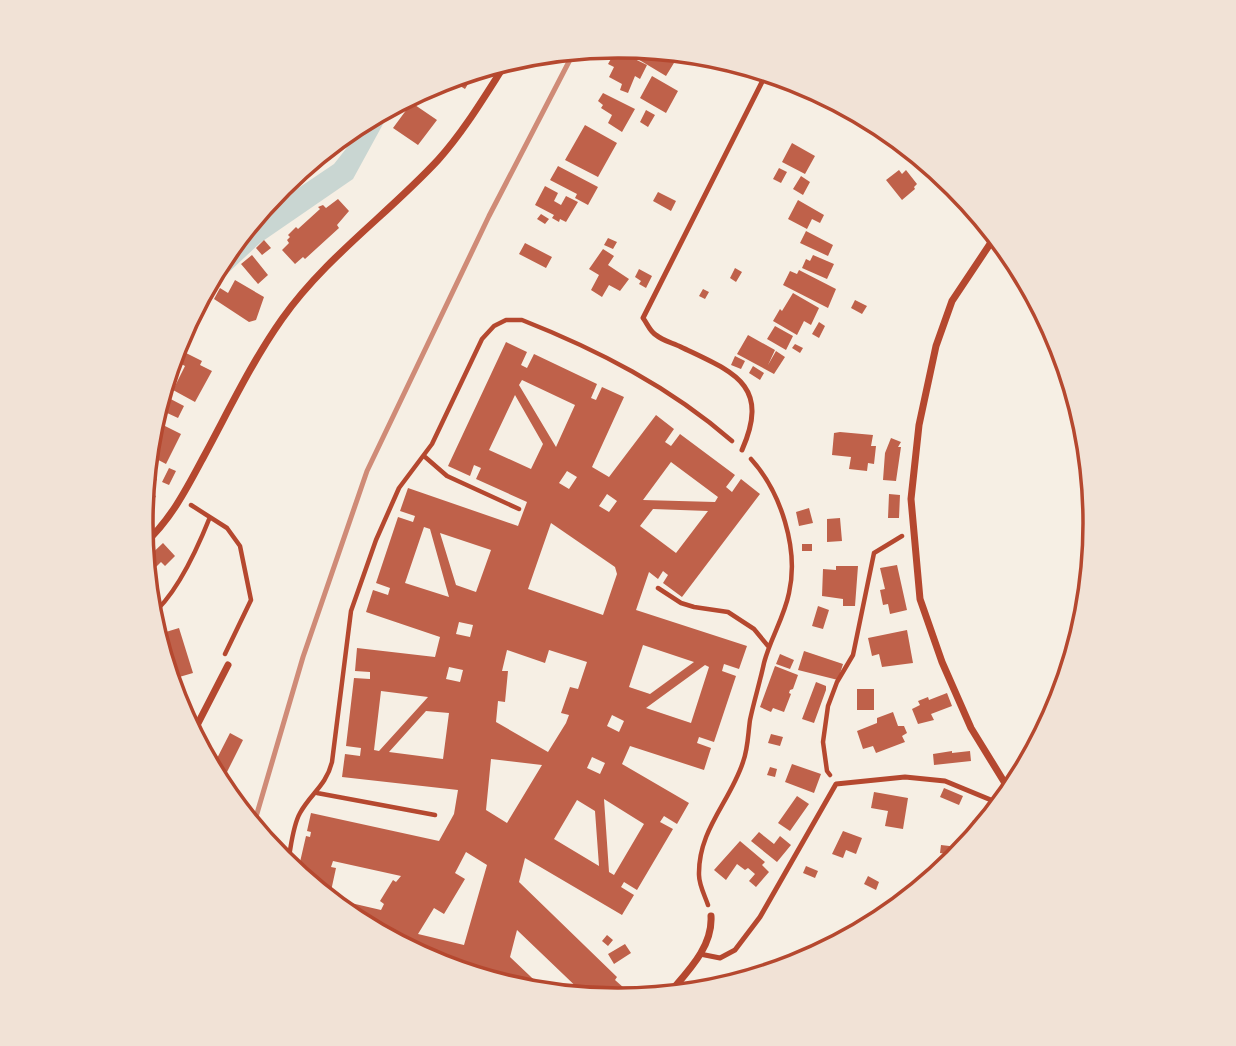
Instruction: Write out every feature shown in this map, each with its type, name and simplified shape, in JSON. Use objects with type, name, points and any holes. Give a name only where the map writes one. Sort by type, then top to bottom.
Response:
[{"type":"street","points":[[153,535],[181,499],[252,368],[282,319],[321,272],[438,159],[478,108],[499,74]]},
{"type":"street","points":[[990,244],[951,301],[936,345],[919,425],[911,499],[920,599],[942,662],[971,728],[1004,782]]},
{"type":"street","points":[[198,723],[228,665]]},
{"type":"street","points":[[676,984],[700,954],[710,934],[711,916]]},
{"type":"lane","points":[[742,450],[750,432],[753,407],[746,386],[726,368],[654,335],[643,317],[763,81]]},
{"type":"lane","points":[[700,954],[719,958],[735,950],[760,917],[836,784],[905,777],[945,781],[991,800]]},
{"type":"path","points":[[290,853],[298,816],[328,777],[351,611],[398,488],[432,444],[482,339],[494,326],[506,320],[522,320],[617,362],[666,390],[709,421],[760,470],[786,527],[791,563],[790,592],[780,624],[768,646],[744,761],[702,845],[699,877],[711,916]]},
{"type":"path","points":[[424,457],[447,476],[519,509]]},
{"type":"path","points":[[181,499],[227,528],[240,546],[251,600],[225,653],[228,665]]},
{"type":"path","points":[[160,605],[170,594],[201,540],[210,517]]},
{"type":"path","points":[[836,784],[827,771],[823,743],[828,706],[837,682],[853,655],[874,554],[913,529]]},
{"type":"path","points":[[658,588],[687,605],[728,612],[754,629],[768,646]]},
{"type":"path","points":[[317,793],[435,815]]},
{"type":"shaded area","points":[[385,120],[353,179],[260,243],[223,278],[268,216],[288,195],[334,164],[349,145]]},
{"type":"building","points":[[611,58],[618,58],[634,59],[647,65],[640,79],[635,76],[628,93],[620,90],[622,84],[609,77],[614,67],[608,64]]},
{"type":"building","points":[[637,59],[675,62],[666,76]]},
{"type":"building","points":[[652,76],[678,91],[666,113],[640,98]]},
{"type":"building","points":[[603,93],[635,109],[622,132],[608,123],[612,115],[601,108],[603,105],[598,101]]},
{"type":"building","points":[[415,104],[437,120],[418,145],[393,128],[407,109]]},
{"type":"building","points":[[646,110],[655,115],[648,127],[640,122]]},
{"type":"building","points":[[585,125],[617,143],[598,177],[565,160]]},
{"type":"building","points":[[792,143],[815,156],[805,174],[782,162]]},
{"type":"building","points":[[558,166],[598,187],[588,205],[575,198],[577,194],[550,180]]},
{"type":"building","points":[[779,168],[787,172],[781,183],[773,179]]},
{"type":"building","points":[[899,170],[902,174],[906,170],[917,184],[902,200],[886,180]]},
{"type":"building","points":[[801,176],[810,182],[803,195],[793,189]]},
{"type":"building","points":[[545,186],[558,193],[554,201],[561,205],[566,196],[578,202],[566,222],[560,219],[559,222],[552,218],[554,215],[535,205]]},
{"type":"building","points":[[658,192],[676,201],[671,211],[653,201]]},
{"type":"building","points":[[338,199],[349,211],[337,225],[339,228],[305,259],[303,257],[295,264],[282,250],[289,243],[288,235],[320,209],[318,207],[323,205],[326,208]]},
{"type":"building","points":[[798,200],[824,215],[820,223],[812,219],[807,229],[788,219]]},
{"type":"building","points":[[541,214],[549,219],[545,224],[537,219]]},
{"type":"building","points":[[806,231],[833,245],[828,256],[800,243]]},
{"type":"building","points":[[608,238],[617,242],[613,249],[604,245]]},
{"type":"building","points":[[264,240],[271,248],[262,255],[256,248]]},
{"type":"building","points":[[525,243],[552,257],[546,268],[519,254]]},
{"type":"building","points":[[603,249],[614,256],[608,265],[629,279],[620,291],[609,285],[602,297],[591,290],[599,275],[589,269]]},
{"type":"building","points":[[252,255],[268,275],[258,284],[241,264]]},
{"type":"building","points":[[813,255],[834,264],[827,279],[802,268],[806,259],[810,261]]},
{"type":"building","points":[[735,268],[742,272],[736,282],[730,278]]},
{"type":"building","points":[[639,269],[652,276],[646,288],[639,284],[641,281],[635,277]]},
{"type":"building","points":[[799,270],[836,289],[828,308],[783,285],[790,271],[797,274]]},
{"type":"building","points":[[235,280],[264,297],[256,320],[249,322],[214,299],[220,288],[228,293]]},
{"type":"building","points":[[703,289],[709,292],[705,299],[699,296]]},
{"type":"building","points":[[793,293],[819,308],[811,325],[804,321],[797,335],[773,321]]},
{"type":"building","points":[[855,300],[867,306],[862,314],[851,308]]},
{"type":"building","points":[[819,322],[825,326],[819,338],[812,334]]},
{"type":"building","points":[[775,326],[793,336],[786,350],[767,339]]},
{"type":"building","points":[[748,335],[775,350],[768,365],[776,351],[785,357],[774,374],[737,354]]},
{"type":"building","points":[[506,342],[527,352],[521,365],[527,368],[534,354],[597,384],[591,398],[596,400],[602,387],[624,397],[592,467],[609,477],[656,415],[674,429],[665,442],[671,446],[680,434],[735,475],[726,487],[732,492],[741,479],[760,494],[682,597],[663,583],[668,575],[663,571],[658,579],[649,572],[636,610],[747,646],[739,669],[724,664],[722,671],[736,676],[714,742],[699,737],[697,743],[711,748],[704,770],[630,746],[622,764],[689,803],[677,824],[664,816],[660,822],[673,829],[637,890],[624,882],[621,887],[634,895],[622,915],[525,858],[519,882],[617,977],[615,980],[624,988],[575,986],[517,930],[510,957],[535,980],[468,964],[385,926],[350,903],[381,910],[384,904],[380,901],[393,880],[396,882],[401,876],[333,861],[331,867],[336,868],[331,889],[300,862],[306,836],[310,837],[311,832],[307,831],[311,813],[439,841],[454,814],[458,790],[342,777],[345,754],[360,756],[361,748],[346,746],[354,678],[370,679],[370,672],[355,671],[357,648],[435,657],[440,637],[366,612],[373,590],[388,595],[390,588],[376,583],[398,517],[413,522],[415,516],[400,511],[408,488],[518,526],[527,502],[476,479],[481,468],[474,465],[470,476],[448,466]],"holes":[[[522,380],[575,405],[556,447],[519,385]],[[515,395],[543,444],[531,469],[489,450]],[[671,462],[718,497],[715,502],[643,500]],[[567,471],[577,477],[569,489],[559,483]],[[607,494],[617,501],[609,512],[599,506]],[[653,509],[708,511],[676,553],[640,526]],[[551,523],[615,567],[617,574],[603,615],[528,589]],[[424,527],[430,529],[449,597],[405,583]],[[440,533],[491,550],[476,592],[456,585]],[[459,622],[473,625],[470,637],[456,634]],[[643,645],[694,662],[650,694],[629,687]],[[507,650],[545,663],[549,650],[587,662],[578,689],[570,687],[561,713],[569,715],[548,752],[496,722],[498,701],[505,702],[508,671],[502,671]],[[705,665],[709,667],[691,723],[646,708]],[[449,667],[463,670],[460,682],[446,679]],[[381,691],[428,697],[379,751],[374,750]],[[426,711],[449,713],[443,759],[389,752]],[[612,715],[624,721],[619,732],[607,726]],[[592,757],[605,763],[600,774],[587,768]],[[491,759],[542,765],[507,823],[486,810]],[[604,799],[644,824],[614,875],[609,872]],[[577,800],[595,811],[599,866],[554,839]],[[466,852],[487,865],[464,945],[418,934],[434,908],[444,914],[465,879],[455,873]]]},
{"type":"building","points":[[795,344],[803,348],[800,353],[792,348]]},
{"type":"building","points":[[185,353],[202,361],[200,365],[212,371],[195,402],[173,390],[185,366],[181,364]]},
{"type":"building","points":[[735,356],[745,361],[741,369],[731,365]]},
{"type":"building","points":[[753,366],[764,373],[760,380],[749,373]]},
{"type":"building","points":[[170,399],[184,406],[178,418],[167,413]]},
{"type":"building","points":[[164,425],[181,434],[166,464],[157,459]]},
{"type":"building","points":[[834,433],[873,435],[871,446],[876,446],[874,464],[868,463],[867,471],[849,469],[851,457],[832,455]]},
{"type":"building","points":[[891,438],[901,442],[898,447],[901,447],[896,481],[883,480],[885,453]]},
{"type":"building","points":[[169,468],[176,471],[169,485],[162,482]]},
{"type":"building","points":[[889,494],[900,495],[899,518],[888,518]]},
{"type":"building","points":[[809,508],[813,523],[799,526],[796,512]]},
{"type":"building","points":[[840,518],[842,541],[827,542],[827,519]]},
{"type":"building","points":[[163,543],[175,556],[165,566],[161,562],[155,568],[154,552]]},
{"type":"building","points":[[802,544],[812,544],[812,551],[802,551]]},
{"type":"building","points":[[897,565],[907,610],[890,614],[888,604],[883,605],[880,590],[885,589],[880,568]]},
{"type":"building","points":[[836,566],[858,566],[855,606],[843,606],[843,599],[822,596],[823,569],[836,570]]},
{"type":"building","points":[[818,606],[829,610],[823,629],[812,626]]},
{"type":"building","points":[[179,628],[193,673],[179,677],[166,632]]},
{"type":"building","points":[[907,630],[913,663],[882,667],[879,654],[872,656],[868,638]]},
{"type":"building","points":[[804,651],[843,664],[838,680],[798,670]]},
{"type":"building","points":[[780,654],[794,660],[790,669],[776,664]]},
{"type":"building","points":[[775,666],[798,675],[793,689],[790,690],[784,712],[773,708],[771,712],[760,707]]},
{"type":"building","points":[[816,682],[826,686],[826,690],[814,723],[802,719]]},
{"type":"building","points":[[857,689],[874,689],[874,710],[857,710]]},
{"type":"building","points":[[947,693],[952,706],[931,714],[934,720],[918,724],[912,709],[920,705],[918,701]]},
{"type":"building","points":[[893,712],[898,726],[904,726],[907,733],[902,736],[905,742],[876,753],[873,746],[863,749],[857,731],[877,723],[877,718]]},
{"type":"building","points":[[230,733],[243,740],[226,774],[217,759]]},
{"type":"building","points":[[771,734],[783,737],[780,746],[768,743]]},
{"type":"building","points":[[970,751],[971,761],[934,765],[933,754]]},
{"type":"building","points":[[792,764],[821,774],[814,793],[785,782]]},
{"type":"building","points":[[770,767],[777,769],[775,777],[767,775]]},
{"type":"building","points":[[944,788],[963,796],[959,805],[940,797]]},
{"type":"building","points":[[874,792],[908,798],[903,829],[885,826],[888,811],[871,808]]},
{"type":"building","points":[[797,796],[809,804],[790,831],[778,823]]},
{"type":"building","points":[[843,831],[862,838],[856,854],[846,850],[843,858],[832,854]]},
{"type":"building","points":[[759,832],[774,844],[780,836],[791,845],[777,862],[751,841]]},
{"type":"building","points":[[740,841],[765,862],[762,865],[769,872],[756,887],[749,881],[755,874],[748,868],[745,870],[737,864],[726,880],[714,870]]},
{"type":"building","points":[[941,845],[952,846],[945,854],[940,853]]},
{"type":"building","points":[[806,866],[818,871],[815,878],[803,873]]},
{"type":"building","points":[[868,876],[879,882],[876,890],[864,884]]},
{"type":"building","points":[[607,935],[613,940],[608,946],[602,941]]},
{"type":"building","points":[[625,944],[631,953],[614,964],[608,954]]},
{"type":"railway","points":[[256,815],[303,657],[367,471],[489,216],[569,61]]}]
